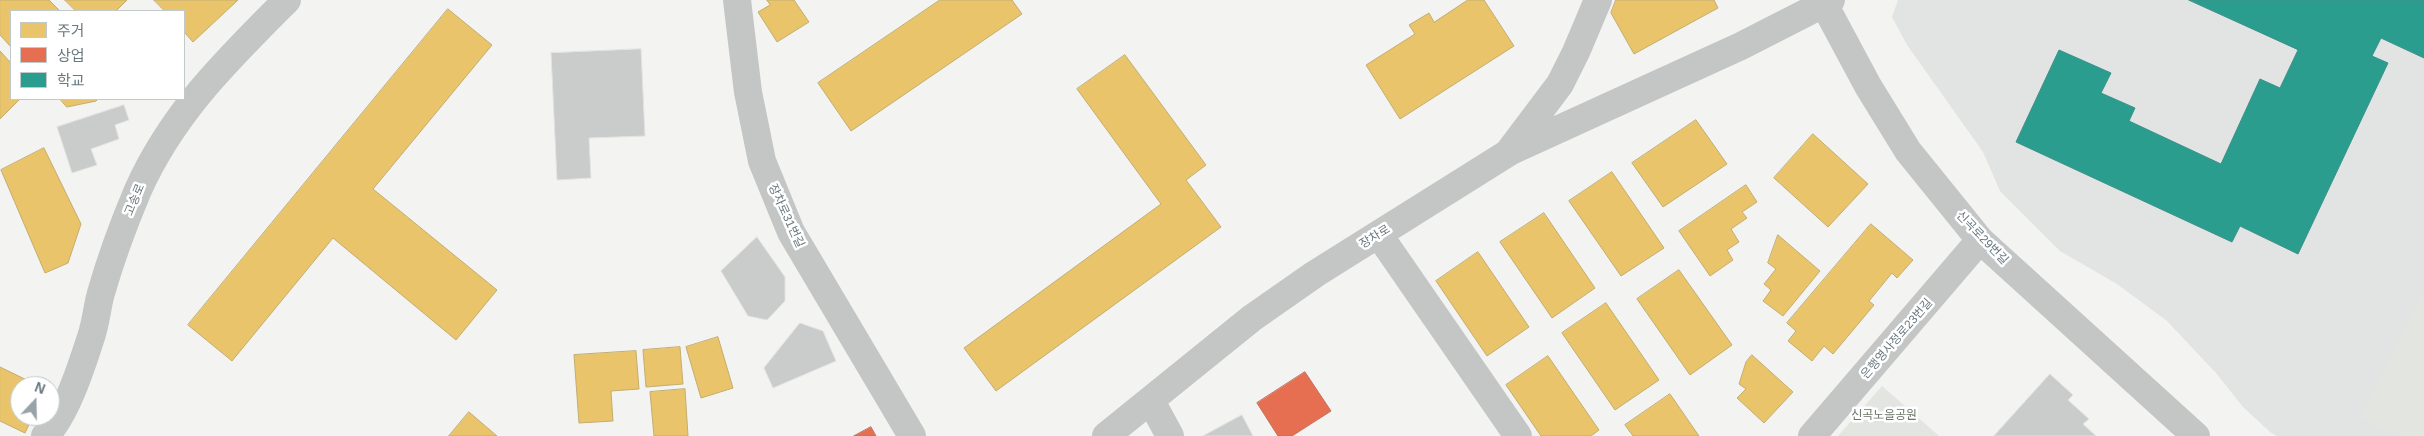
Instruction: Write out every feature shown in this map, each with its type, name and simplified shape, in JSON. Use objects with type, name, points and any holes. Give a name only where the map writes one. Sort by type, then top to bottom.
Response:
[{"type":"street","name":"고송로","points":[[45,436],[65,404],[78,372],[92,336],[112,257],[138,190],[155,154],[180,115],[208,80],[287,0]]},
{"type":"street","name":"장차로31번길","points":[[737,0],[748,92],[762,162],[791,232],[912,436]]},
{"type":"street","name":"장차로","points":[[1106,436],[1252,318],[1315,274],[1508,152],[1560,84],[1598,0]]},
{"type":"street","points":[[1508,152],[1741,46],[1828,2]]},
{"type":"street","name":"신곡로29번길","points":[[1828,2],[1868,86],[1908,150],[1980,240],[2196,436]]},
{"type":"street","points":[[1379,234],[1518,436]]},
{"type":"street","name":"은행영사정로23번길","points":[[1812,436],[1980,240]]},
{"type":"street","points":[[1151,401],[1170,436]]},
{"type":"shaded area","points":[[1898,0],[2424,0],[2424,436],[2277,436],[2270,432],[2243,407],[2216,373],[2167,321],[2117,284],[2060,251],[2000,191],[1983,152],[1907,45],[1892,17]]},
{"type":"green space","points":[[2424,290],[2424,436],[2399,436],[2360,417]]},
{"type":"green space","name":"신곡노을공원","points":[[1882,386],[1939,436],[1838,436]]},
{"type":"building: 주거","points":[[0,0],[49,0],[59,10],[10,10],[10,46],[0,35]]},
{"type":"building: 주거","points":[[65,0],[127,0],[117,10],[75,10]]},
{"type":"building: 주거","points":[[154,0],[238,0],[193,42],[185,33],[185,10],[164,10]]},
{"type":"building: 주거","points":[[767,0],[794,0],[809,22],[777,42],[758,12],[770,5]]},
{"type":"building: 주거","points":[[940,0],[1012,0],[1022,14],[851,131],[818,83]]},
{"type":"building: 주거","points":[[1468,0],[1484,0],[1514,46],[1400,119],[1366,65],[1415,34],[1409,25],[1429,13],[1434,22]]},
{"type":"building: 주거","points":[[1616,0],[1714,0],[1718,8],[1634,54],[1611,13]]},
{"type":"building: 주거","points":[[448,9],[492,45],[373,189],[497,290],[456,340],[333,238],[232,361],[188,325]]},
{"type":"building: 주거","points":[[0,51],[10,62],[10,100],[19,100],[0,119]]},
{"type":"building: 주거","points":[[1125,55],[1206,165],[1186,180],[1221,227],[996,391],[964,348],[1161,204],[1077,89]]},
{"type":"building: 주거","points":[[61,100],[97,100],[96,101],[67,107]]},
{"type":"building: 주거","points":[[1696,120],[1727,164],[1663,207],[1632,163]]},
{"type":"building: 주거","points":[[1813,134],[1868,184],[1828,227],[1774,178]]},
{"type":"building: 주거","points":[[44,148],[81,224],[68,263],[45,273],[1,170]]},
{"type":"building: 주거","points":[[1612,172],[1664,248],[1621,276],[1569,201]]},
{"type":"building: 주거","points":[[1746,185],[1757,202],[1742,212],[1747,218],[1731,229],[1739,242],[1727,250],[1733,260],[1710,276],[1679,231]]},
{"type":"building: 주거","points":[[1544,213],[1595,288],[1552,318],[1500,242]]},
{"type":"building: 주거","points":[[1871,224],[1913,260],[1897,278],[1892,273],[1869,301],[1874,305],[1833,354],[1824,346],[1812,361],[1788,341],[1796,331],[1787,323]]},
{"type":"building: 주거","points":[[1778,235],[1820,271],[1783,316],[1763,301],[1771,290],[1764,284],[1776,269],[1768,263]]},
{"type":"building: 주거","points":[[1478,252],[1529,327],[1487,356],[1436,281]]},
{"type":"building: 주거","points":[[1679,270],[1732,345],[1690,375],[1637,299]]},
{"type":"building: 주거","points":[[1606,303],[1659,380],[1615,410],[1562,333]]},
{"type":"building: 주거","points":[[718,337],[733,388],[701,398],[686,347]]},
{"type":"building: 주거","points":[[680,347],[683,384],[646,387],[643,350]]},
{"type":"building: 주거","points":[[636,351],[639,389],[611,391],[613,421],[579,423],[574,355]]},
{"type":"building: 주거","points":[[1752,355],[1793,392],[1764,423],[1737,398],[1746,389],[1739,384],[1746,362]]},
{"type":"building: 주거","points":[[1548,356],[1599,430],[1591,436],[1541,436],[1506,385]]},
{"type":"building: 주거","points":[[0,367],[18,376],[10,376],[10,426],[0,421]]},
{"type":"building: 주거","points":[[685,389],[688,436],[654,436],[650,392]]},
{"type":"building: 주거","points":[[1670,394],[1699,436],[1633,436],[1625,425]]},
{"type":"building: 주거","points":[[469,412],[497,436],[449,436]]},
{"type":"building: 주거","points":[[10,426],[28,426],[25,433]]},
{"type":"building: 상업","points":[[1305,372],[1331,411],[1292,436],[1278,436],[1257,403]]},
{"type":"building: 상업","points":[[871,427],[876,436],[854,436]]},
{"type":"building: 학교","points":[[2189,0],[2424,0],[2424,58],[2381,38],[2372,56],[2388,63],[2298,254],[2240,226],[2232,242],[2016,142],[2059,50],[2111,73],[2101,93],[2135,108],[2129,121],[2221,164],[2260,79],[2280,88],[2298,50]]},
{"type":"building: 기타","points":[[641,49],[645,136],[589,138],[591,178],[557,180],[551,53]]},
{"type":"building: 기타","points":[[124,105],[129,120],[115,125],[119,139],[91,149],[97,165],[72,173],[57,127]]},
{"type":"building: 기타","points":[[757,237],[785,277],[785,301],[767,320],[748,316],[721,271]]},
{"type":"building: 기타","points":[[800,323],[823,331],[836,361],[773,388],[764,368]]},
{"type":"building: 기타","points":[[2050,374],[2073,395],[2068,400],[2089,419],[2083,424],[2096,436],[1994,436]]},
{"type":"building: 기타","points":[[1242,415],[1253,436],[1203,436]]}]
